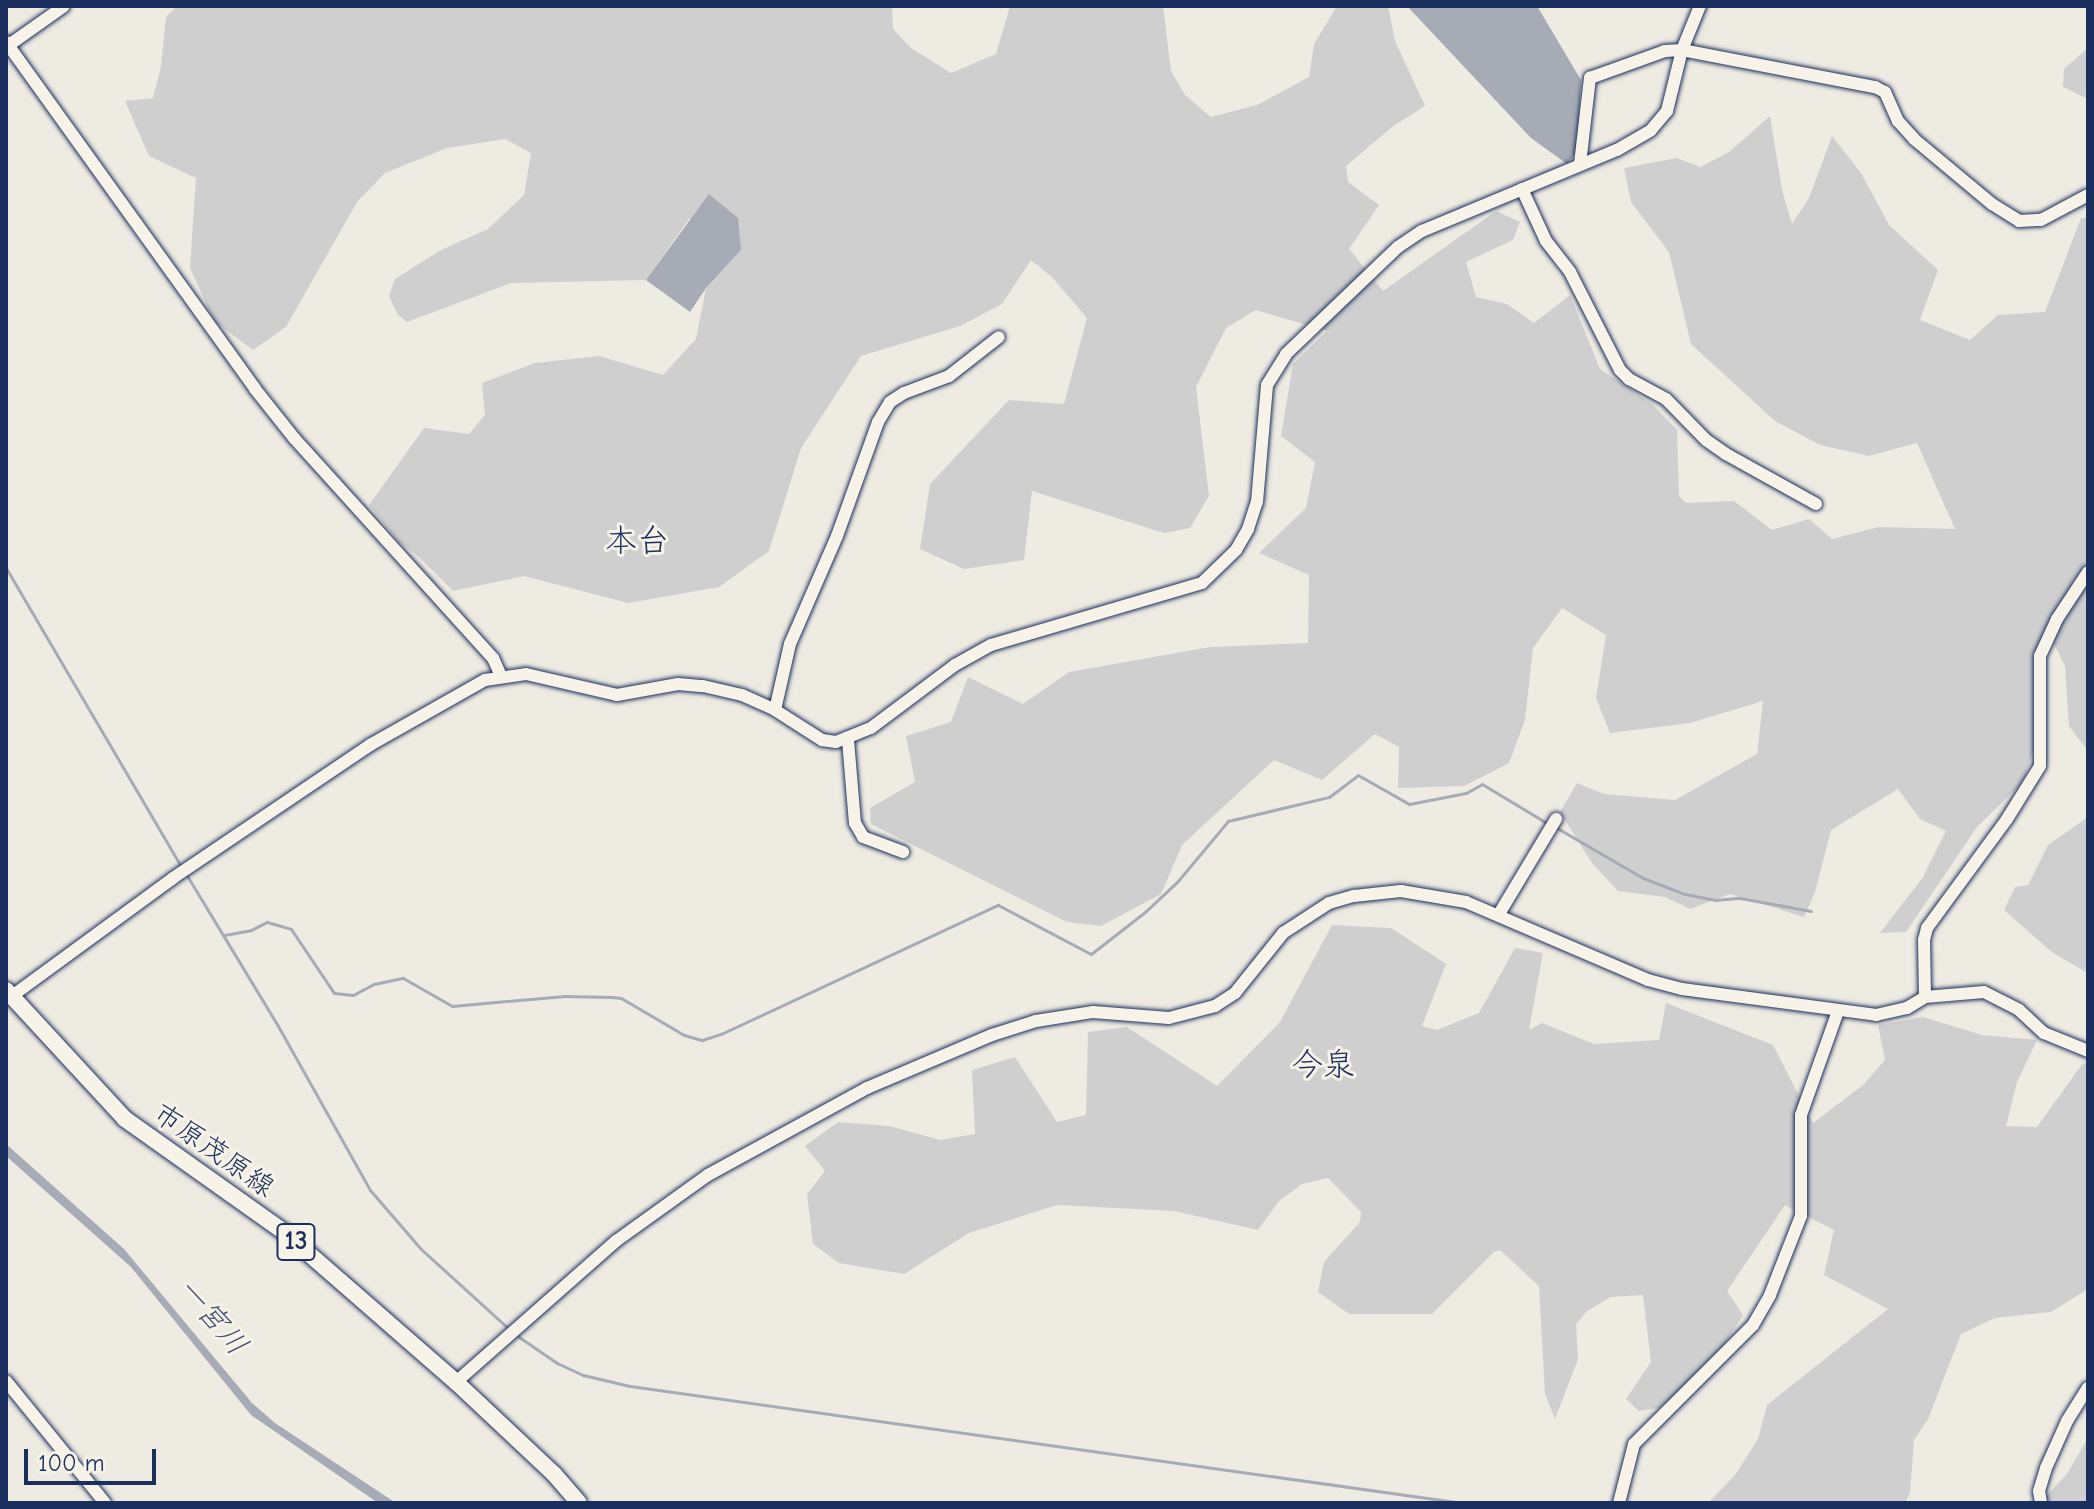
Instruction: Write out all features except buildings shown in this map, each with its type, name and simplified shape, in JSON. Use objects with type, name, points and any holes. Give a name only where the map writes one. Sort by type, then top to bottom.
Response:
[{"type":"main road","name":"市原茂原線","points":[[9,993],[125,1119],[284,1232],[456,1382],[554,1474],[579,1503]]},
{"type":"street","points":[[64,6],[7,44],[255,389],[294,438],[493,658],[501,676]]},
{"type":"street","points":[[9,993],[390,732],[485,680],[501,676],[544,676],[617,695],[678,684],[703,686],[742,695],[775,710],[822,740],[848,740],[871,728],[955,665],[991,645],[1202,583],[1236,550],[1248,529],[1257,502],[1267,385],[1286,354],[1398,247],[1422,231],[1617,150],[1651,130],[1667,111],[1682,50],[1700,6]]},
{"type":"street","points":[[1580,164],[1590,78],[1665,51],[1682,50],[1875,87],[1885,92],[1898,121],[1914,139],[1992,204],[2019,221],[2041,220],[2088,195]]},
{"type":"street","points":[[1522,189],[1546,241],[1570,272],[1629,379],[1666,399],[1706,440],[1726,454],[1816,504]]},
{"type":"street","points":[[775,710],[790,644],[837,536],[878,422],[890,402],[904,393],[949,376],[999,337]]},
{"type":"street","points":[[1925,997],[1924,940],[1927,928],[2040,766],[2040,656],[2057,619],[2088,572]]},
{"type":"street","points":[[848,740],[855,823],[863,837],[903,852]]},
{"type":"street","points":[[1499,914],[1556,819]]},
{"type":"street","points":[[456,1382],[616,1241],[708,1175],[898,1074],[1036,1021],[1093,1012],[1169,1018],[1207,1010],[1235,993],[1283,933],[1329,903],[1354,896],[1385,892],[1430,894],[1499,914],[1648,980],[1682,989],[1739,994],[1876,1015],[1907,1008],[1925,997],[1984,992],[2019,1010],[2044,1033],[2088,1051]]},
{"type":"street","points":[[1619,1503],[1634,1444],[1753,1325],[1770,1295],[1801,1216],[1801,1115],[1838,1011]]},
{"type":"street","points":[[6,1381],[105,1503]]},
{"type":"street","points":[[2041,1503],[2039,1491],[2046,1468],[2067,1421],[2088,1388]]},
{"type":"shaded area","points":[[177,6],[892,6],[893,29],[911,48],[951,73],[996,54],[1010,6],[1163,6],[1171,71],[1185,95],[1211,117],[1257,105],[1309,77],[1314,44],[1337,6],[1388,6],[1395,41],[1425,106],[1392,127],[1346,166],[1348,182],[1379,205],[1349,249],[1383,291],[1496,211],[1520,222],[1513,240],[1466,262],[1476,297],[1507,304],[1534,323],[1570,295],[1600,369],[1652,404],[1677,430],[1679,496],[1686,503],[1734,501],[1772,530],[1809,519],[1832,539],[1879,527],[1955,529],[1917,443],[1869,456],[1820,445],[1775,421],[1691,344],[1669,252],[1631,202],[1624,168],[1677,158],[1700,167],[1729,152],[1770,116],[1782,190],[1792,224],[1809,198],[1832,136],[1861,173],[1889,225],[1938,270],[1920,320],[1970,340],[1998,315],[2045,312],[2081,218],[2088,218],[2088,751],[2069,726],[2065,666],[2052,640],[2033,657],[2034,748],[2023,782],[1977,827],[1906,932],[1880,933],[1923,877],[1946,831],[1920,819],[1898,789],[1831,830],[1815,892],[1804,917],[1730,894],[1690,909],[1665,897],[1618,891],[1592,863],[1560,812],[1577,783],[1604,794],[1675,800],[1757,754],[1763,701],[1690,723],[1610,733],[1596,698],[1606,635],[1562,608],[1533,648],[1525,720],[1509,763],[1464,786],[1398,788],[1399,747],[1375,734],[1322,780],[1274,760],[1182,845],[1161,894],[1101,926],[1067,922],[871,824],[870,808],[915,782],[906,736],[951,722],[968,677],[1023,704],[1069,672],[1210,647],[1308,643],[1309,575],[1259,553],[1306,508],[1315,462],[1281,436],[1293,364],[1327,331],[1256,310],[1226,328],[1196,387],[1209,496],[1190,528],[1164,533],[1032,491],[1024,560],[964,569],[920,549],[930,484],[1009,400],[1064,404],[1087,318],[1052,277],[1031,260],[1002,304],[960,326],[861,356],[801,448],[769,551],[719,587],[628,603],[524,576],[453,591],[399,542],[369,505],[424,428],[469,434],[485,415],[482,383],[535,363],[599,356],[663,375],[696,339],[706,288],[741,250],[689,219],[646,280],[511,283],[407,322],[398,315],[389,296],[395,279],[441,250],[488,229],[524,195],[531,153],[505,139],[447,148],[385,173],[357,202],[286,327],[253,350],[214,321],[190,268],[196,178],[149,156],[125,101],[153,98],[161,67],[166,17]]},
{"type":"shaded area","points":[[1407,6],[1537,6],[1581,80],[1577,151],[1567,164],[1531,138]]},
{"type":"shaded area","points":[[2088,48],[2088,99],[2063,87],[2064,69]]},
{"type":"shaded area","points":[[709,194],[738,218],[741,250],[706,288],[690,312],[646,280]]},
{"type":"shaded area","points":[[2088,817],[2088,973],[2053,953],[2004,910],[2015,887],[2028,885],[2048,845]]},
{"type":"shaded area","points":[[1332,925],[1391,928],[1446,964],[1422,1026],[1437,1030],[1479,1013],[1515,948],[1543,953],[1529,1030],[1542,1023],[1594,1044],[1659,1040],[1666,1003],[1773,1045],[1813,1123],[1863,1085],[1885,1060],[1878,1025],[1923,1017],[1982,1035],[2037,1040],[2017,1082],[2006,1126],[2037,1127],[2083,1063],[2088,1064],[2088,1289],[2051,1312],[1995,1318],[1961,1334],[1928,1419],[1914,1440],[1910,1493],[1905,1503],[1708,1503],[1735,1475],[1758,1439],[1767,1405],[1888,1309],[1824,1275],[1834,1230],[1785,1205],[1727,1291],[1743,1315],[1704,1376],[1659,1408],[1639,1411],[1626,1399],[1651,1362],[1643,1295],[1611,1297],[1587,1311],[1576,1324],[1578,1359],[1555,1419],[1545,1394],[1539,1286],[1500,1250],[1494,1252],[1432,1314],[1349,1314],[1318,1292],[1324,1262],[1360,1222],[1361,1212],[1328,1178],[1302,1184],[1279,1201],[1258,1230],[1174,1211],[1057,1205],[969,1233],[904,1274],[839,1263],[813,1244],[807,1194],[825,1171],[805,1146],[838,1122],[889,1126],[940,1140],[975,1134],[972,1070],[1015,1057],[1057,1122],[1086,1115],[1088,1032],[1127,1027],[1217,1086],[1280,1022]]},
{"type":"shaded area","name":"一宮川","points":[[6,1144],[124,1249],[252,1403],[275,1423],[396,1503],[378,1503],[251,1415],[131,1267],[6,1156]]},
{"type":"shaded area","points":[[2088,1438],[2088,1503],[2039,1503],[2067,1474]]},
{"type":"waterway","points":[[6,568],[182,868]]},
{"type":"waterway","points":[[224,935],[251,930],[267,922],[291,929],[334,993],[353,995],[374,984],[403,978],[452,1006],[563,996],[621,998],[684,1035],[702,1040],[721,1034],[998,905],[1091,954],[1145,912],[1177,882],[1228,821],[1329,797],[1358,775],[1409,804],[1466,793],[1482,784],[1550,825]]},
{"type":"waterway","points":[[1557,828],[1643,878],[1685,894],[1715,900],[1740,898],[1811,911]]},
{"type":"waterway","points":[[186,874],[278,1026],[370,1190],[421,1249],[510,1330]]},
{"type":"waterway","points":[[516,1335],[557,1363],[583,1375],[630,1386],[1463,1503]]},
{"type":"district","name":"本台","points":[[637,541]]},
{"type":"district","name":"今泉","points":[[1323,1065]]}]
